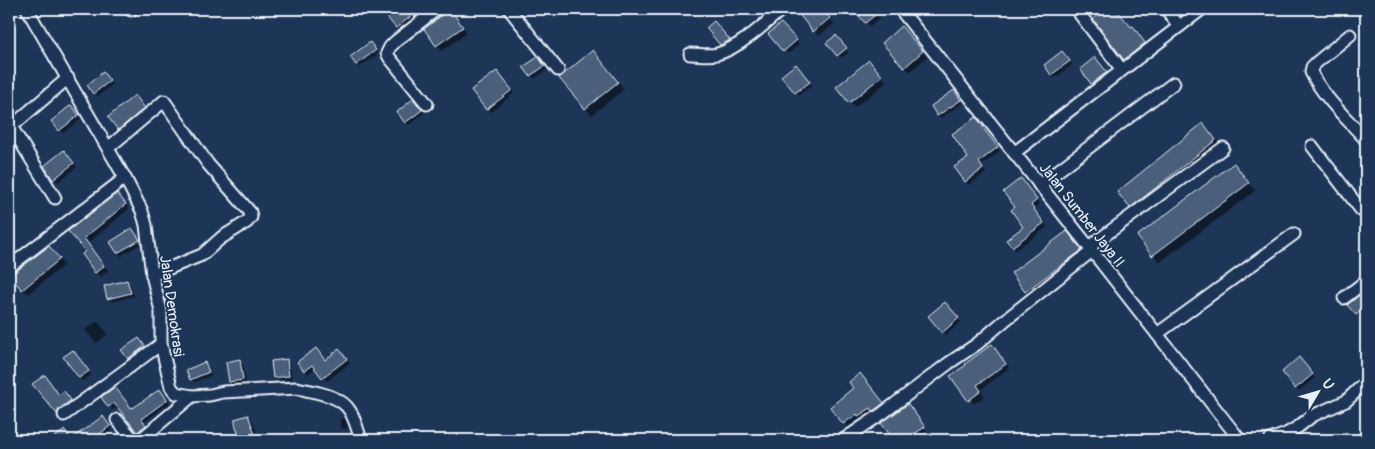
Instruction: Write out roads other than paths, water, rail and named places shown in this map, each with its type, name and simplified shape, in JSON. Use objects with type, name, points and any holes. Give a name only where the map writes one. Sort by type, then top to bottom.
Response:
[{"type":"street","name":"Jalan Demokrasi","points":[[27,9],[108,148],[142,211],[146,225],[152,275],[161,311],[161,344],[171,387],[176,393],[192,396]]},
{"type":"street","points":[[427,104],[387,53],[396,41],[437,9]]},
{"type":"street","points":[[509,9],[558,70]]},
{"type":"street","points":[[690,54],[716,54],[726,51],[764,25],[782,9]]},
{"type":"street","name":"Jalan Sumber Jaya II","points":[[900,9],[1240,440]]},
{"type":"street","points":[[1076,9],[1122,70]]},
{"type":"street","points":[[1166,9],[1179,26]]},
{"type":"street","points":[[1014,153],[1202,9]]},
{"type":"street","points":[[1350,35],[1317,62],[1312,67],[1311,72],[1315,81],[1366,140]]},
{"type":"street","points":[[55,198],[10,125],[68,78]]},
{"type":"street","points":[[1040,185],[1174,82]]},
{"type":"street","points":[[108,148],[164,101],[208,164],[250,212],[251,217],[247,222],[229,232],[202,255],[152,275]]},
{"type":"street","points":[[1312,146],[1361,210],[1366,208]]},
{"type":"street","points":[[843,440],[977,344],[1091,249],[1223,148]]},
{"type":"street","points":[[9,267],[125,178]]},
{"type":"street","points":[[1157,334],[1294,234]]},
{"type":"street","points":[[1344,298],[1366,281]]},
{"type":"street","points":[[64,416],[161,344]]},
{"type":"street","points":[[1270,440],[1286,434],[1312,416],[1346,401],[1366,382]]},
{"type":"street","points":[[140,440],[192,396],[223,392],[297,388],[332,397],[342,402],[350,410],[362,440]]},
{"type":"street","points":[[117,420],[134,440]]}]
